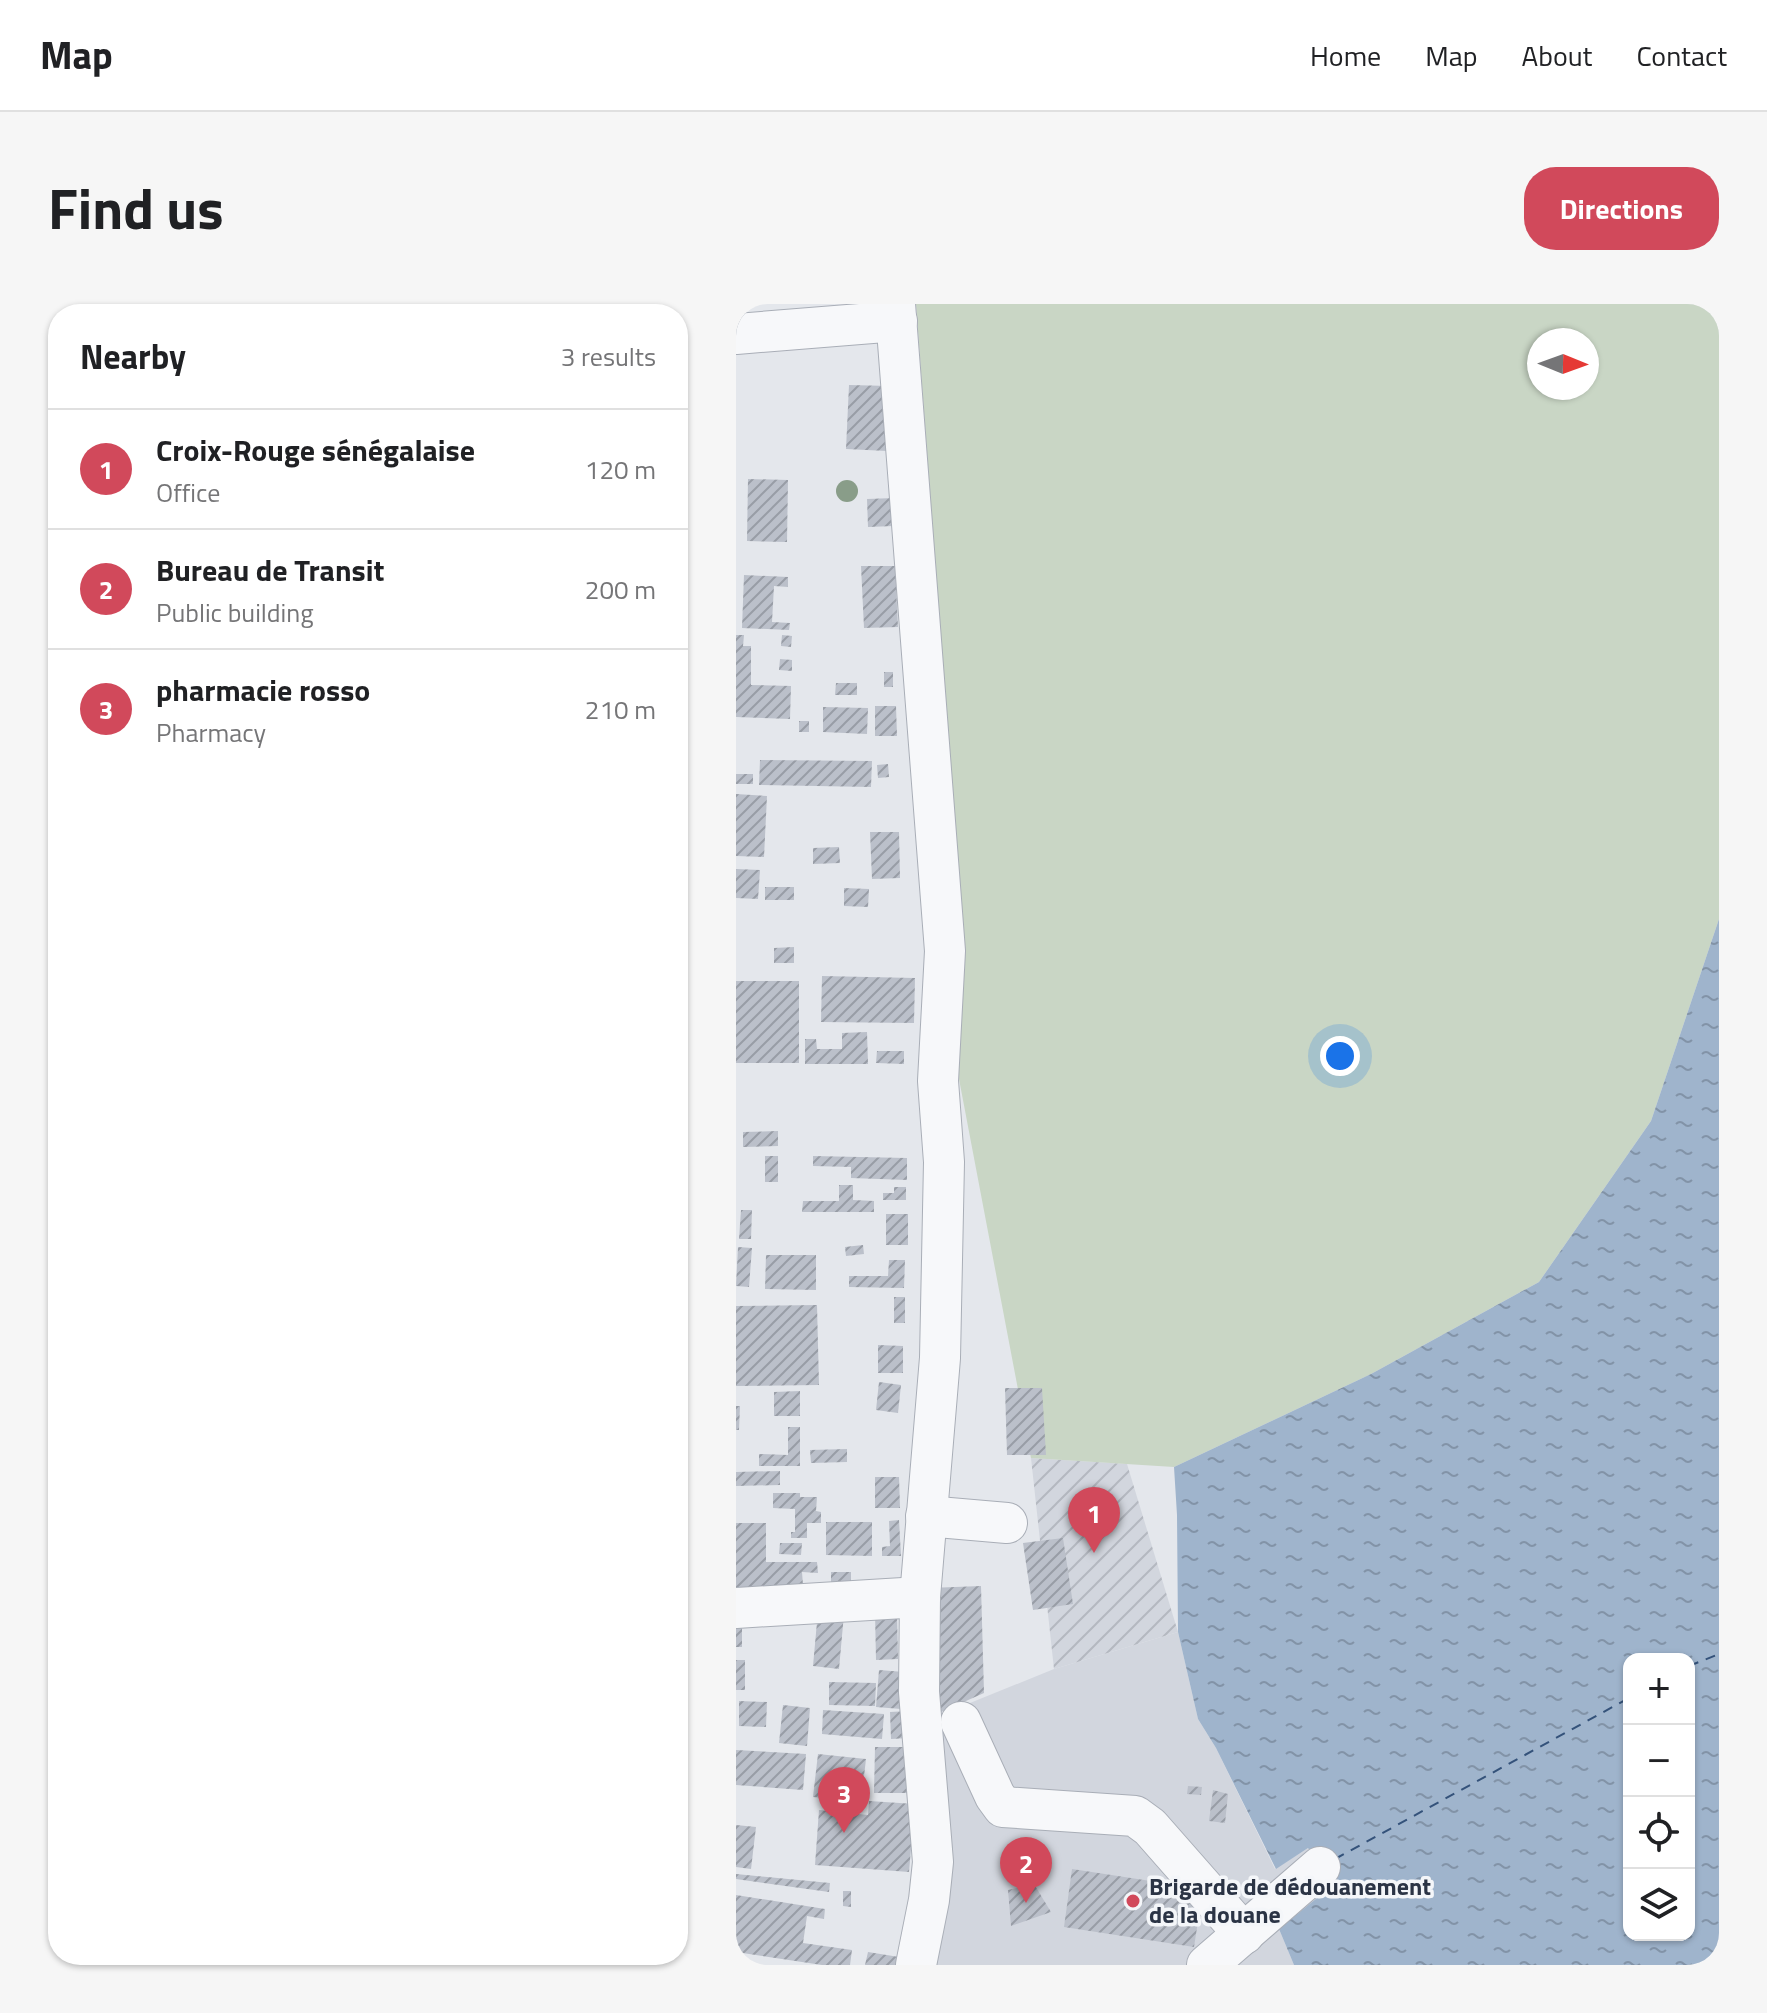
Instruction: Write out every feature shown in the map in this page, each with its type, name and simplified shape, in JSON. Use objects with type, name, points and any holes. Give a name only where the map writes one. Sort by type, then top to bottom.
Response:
[{"type":"street","points":[[741,323],[896,313],[945,951],[938,1081],[944,1162],[940,1358],[920,1597],[919,1692],[933,1862],[916,1965]]},
{"type":"street","points":[[926,1516],[1007,1523]]},
{"type":"street","points":[[736,1608],[920,1597]]},
{"type":"street","points":[[961,1722],[1003,1807],[1135,1816],[1150,1827],[1244,1934]]},
{"type":"street","points":[[1207,1965],[1320,1867]]},
{"type":"shaded area","points":[[1031,1458],[1127,1464],[1178,1632],[1054,1669]]},
{"type":"shaded area","points":[[1178,1632],[1198,1719],[1216,1748],[1275,1869],[1308,1848],[1333,1886],[1279,1929],[1294,1965],[928,1965],[938,1716],[1054,1669]]},
{"type":"green space","points":[[916,304],[1719,304],[1719,919],[1651,1121],[1539,1282],[1371,1374],[1174,1467],[1031,1458],[959,1079],[959,948],[952,788]]},
{"type":"water","points":[[1719,919],[1719,1965],[1294,1965],[1279,1929],[1333,1885],[1308,1848],[1276,1869],[1216,1748],[1198,1719],[1178,1632],[1174,1467],[1371,1374],[1539,1282],[1651,1121]]},
{"type":"building","points":[[849,385],[890,386],[887,451],[846,449]]},
{"type":"building","points":[[748,479],[788,480],[787,542],[747,541]]},
{"type":"building","points":[[894,498],[894,526],[868,527],[867,499]]},
{"type":"building","points":[[861,566],[895,566],[898,627],[864,628]]},
{"type":"building","points":[[744,575],[788,577],[788,587],[774,586],[772,622],[790,623],[789,630],[742,628]]},
{"type":"building","points":[[736,635],[744,635],[743,646],[751,646],[751,685],[791,686],[790,719],[736,717]]},
{"type":"building","points":[[782,635],[792,636],[791,647],[781,646]]},
{"type":"building","points":[[780,659],[792,660],[792,671],[779,670]]},
{"type":"building","points":[[884,672],[893,672],[893,687],[884,687]]},
{"type":"building","points":[[836,683],[857,683],[857,695],[835,695]]},
{"type":"building","points":[[875,706],[896,706],[897,736],[875,736]]},
{"type":"building","points":[[823,707],[868,708],[867,734],[823,732]]},
{"type":"building","points":[[799,721],[809,721],[809,732],[799,732]]},
{"type":"building","points":[[760,760],[872,761],[871,787],[759,785]]},
{"type":"building","points":[[888,764],[889,777],[878,778],[877,765]]},
{"type":"building","points":[[736,774],[753,774],[753,784],[736,784]]},
{"type":"building","points":[[736,794],[767,796],[764,857],[736,856]]},
{"type":"building","points":[[870,832],[899,832],[900,878],[872,879]]},
{"type":"building","points":[[839,847],[840,863],[813,864],[813,848]]},
{"type":"building","points":[[736,869],[760,870],[758,899],[736,898]]},
{"type":"building","points":[[765,887],[794,887],[794,900],[765,900]]},
{"type":"building","points":[[844,888],[869,889],[868,907],[844,906]]},
{"type":"building","points":[[794,947],[794,963],[774,963],[774,948]]},
{"type":"building","points":[[822,976],[915,978],[914,1023],[821,1022]]},
{"type":"building","points":[[736,981],[799,981],[799,1063],[736,1063]]},
{"type":"building","points":[[867,1032],[868,1064],[805,1064],[805,1039],[816,1039],[817,1049],[842,1049],[842,1033]]},
{"type":"building","points":[[877,1051],[904,1051],[904,1064],[876,1063]]},
{"type":"building","points":[[778,1131],[778,1146],[743,1147],[743,1132]]},
{"type":"building","points":[[765,1156],[778,1156],[778,1182],[765,1182]]},
{"type":"building","points":[[813,1156],[907,1158],[907,1180],[851,1178],[851,1167],[813,1166]]},
{"type":"building","points":[[839,1185],[853,1185],[853,1200],[874,1201],[874,1212],[802,1212],[803,1201],[839,1201]]},
{"type":"building","points":[[894,1187],[906,1187],[906,1200],[883,1200],[883,1193],[894,1193]]},
{"type":"building","points":[[741,1210],[752,1210],[751,1239],[739,1239]]},
{"type":"building","points":[[886,1214],[908,1214],[908,1245],[886,1245]]},
{"type":"building","points":[[863,1245],[864,1254],[846,1256],[845,1247]]},
{"type":"building","points":[[738,1247],[752,1248],[749,1287],[736,1286]]},
{"type":"building","points":[[766,1255],[816,1255],[816,1290],[765,1289]]},
{"type":"building","points":[[889,1260],[905,1260],[904,1288],[849,1287],[849,1276],[888,1276]]},
{"type":"building","points":[[894,1297],[905,1297],[905,1323],[894,1323]]},
{"type":"building","points":[[817,1305],[819,1385],[736,1386],[736,1306]]},
{"type":"building","points":[[878,1345],[903,1346],[903,1373],[878,1373]]},
{"type":"building","points":[[879,1382],[901,1385],[898,1413],[876,1410]]},
{"type":"building","points":[[1005,1388],[1042,1388],[1046,1455],[1007,1455]]},
{"type":"building","points":[[800,1391],[800,1416],[774,1416],[774,1392]]},
{"type":"building","points":[[736,1406],[740,1406],[739,1430],[736,1430]]},
{"type":"building","points":[[788,1427],[800,1427],[800,1466],[759,1466],[759,1454],[788,1455]]},
{"type":"building","points":[[847,1449],[847,1462],[811,1463],[810,1450]]},
{"type":"building","points":[[780,1471],[780,1485],[736,1486],[736,1472]]},
{"type":"building","points":[[875,1477],[899,1477],[900,1508],[875,1508]]},
{"type":"building","points":[[773,1493],[800,1493],[800,1497],[817,1497],[816,1511],[821,1512],[821,1523],[807,1523],[807,1538],[791,1538],[791,1532],[795,1532],[795,1509],[773,1508]]},
{"type":"building","points":[[899,1520],[901,1556],[882,1556],[882,1547],[890,1546],[889,1521]]},
{"type":"building","points":[[826,1522],[872,1522],[872,1556],[826,1555]]},
{"type":"building","points":[[736,1523],[766,1523],[766,1562],[817,1562],[818,1573],[802,1572],[803,1585],[736,1594]]},
{"type":"building","points":[[1063,1538],[1073,1604],[1033,1610],[1023,1543]]},
{"type":"building","points":[[780,1543],[802,1543],[801,1555],[779,1554]]},
{"type":"building","points":[[831,1572],[851,1572],[851,1584],[831,1584]]},
{"type":"building","points":[[981,1586],[984,1693],[932,1716],[929,1588]]},
{"type":"building","points":[[818,1611],[844,1614],[839,1669],[813,1666]]},
{"type":"building","points":[[875,1612],[897,1612],[898,1659],[876,1660]]},
{"type":"building","points":[[736,1614],[742,1615],[742,1647],[736,1647]]},
{"type":"building","points":[[736,1660],[745,1660],[745,1690],[736,1690]]},
{"type":"building","points":[[879,1670],[904,1672],[901,1709],[876,1707]]},
{"type":"building","points":[[829,1682],[876,1683],[875,1706],[829,1705]]},
{"type":"building","points":[[739,1701],[767,1702],[766,1727],[739,1726]]},
{"type":"building","points":[[783,1705],[810,1708],[807,1746],[779,1743]]},
{"type":"building","points":[[823,1710],[884,1714],[882,1739],[822,1734]]},
{"type":"building","points":[[908,1711],[909,1738],[891,1739],[890,1712]]},
{"type":"building","points":[[875,1747],[911,1747],[910,1793],[874,1793]]},
{"type":"building","points":[[736,1750],[806,1754],[803,1790],[736,1785]]},
{"type":"building","points":[[818,1754],[866,1759],[861,1802],[813,1797]]},
{"type":"building","points":[[1188,1786],[1202,1787],[1201,1795],[1187,1794]]},
{"type":"building","points":[[1213,1790],[1228,1794],[1225,1823],[1209,1821]]},
{"type":"building","points":[[869,1801],[915,1804],[909,1872],[815,1865],[819,1810],[868,1815]]},
{"type":"building","points":[[736,1825],[756,1827],[751,1869],[736,1867]]},
{"type":"building","points":[[1072,1869],[1203,1889],[1194,1947],[1064,1927]]},
{"type":"building","points":[[736,1874],[830,1883],[829,1892],[736,1879]]},
{"type":"building","points":[[1034,1884],[1051,1912],[1011,1926],[1008,1890]]},
{"type":"building","points":[[843,1891],[851,1891],[851,1907],[843,1906]]},
{"type":"building","points":[[736,1895],[825,1909],[824,1919],[807,1916],[803,1943],[852,1950],[850,1965],[822,1965],[736,1952]]},
{"type":"building","points":[[868,1952],[899,1957],[897,1965],[865,1965]]},
{"type":"ferry route","points":[[1695,1664],[1719,1654]]},
{"type":"ferry route","points":[[1335,1859],[1623,1701]]},
{"type":"place","name":"Croix-Rouge sénégalaise","points":[[1094,1553]]},
{"type":"place","name":"pharmacie rosso","points":[[844,1833]]},
{"type":"place","name":"Brigarde de dédouanement de la douane","points":[[1133,1901]]},
{"type":"place","name":"Bureau de Transit","points":[[1026,1903]]}]
